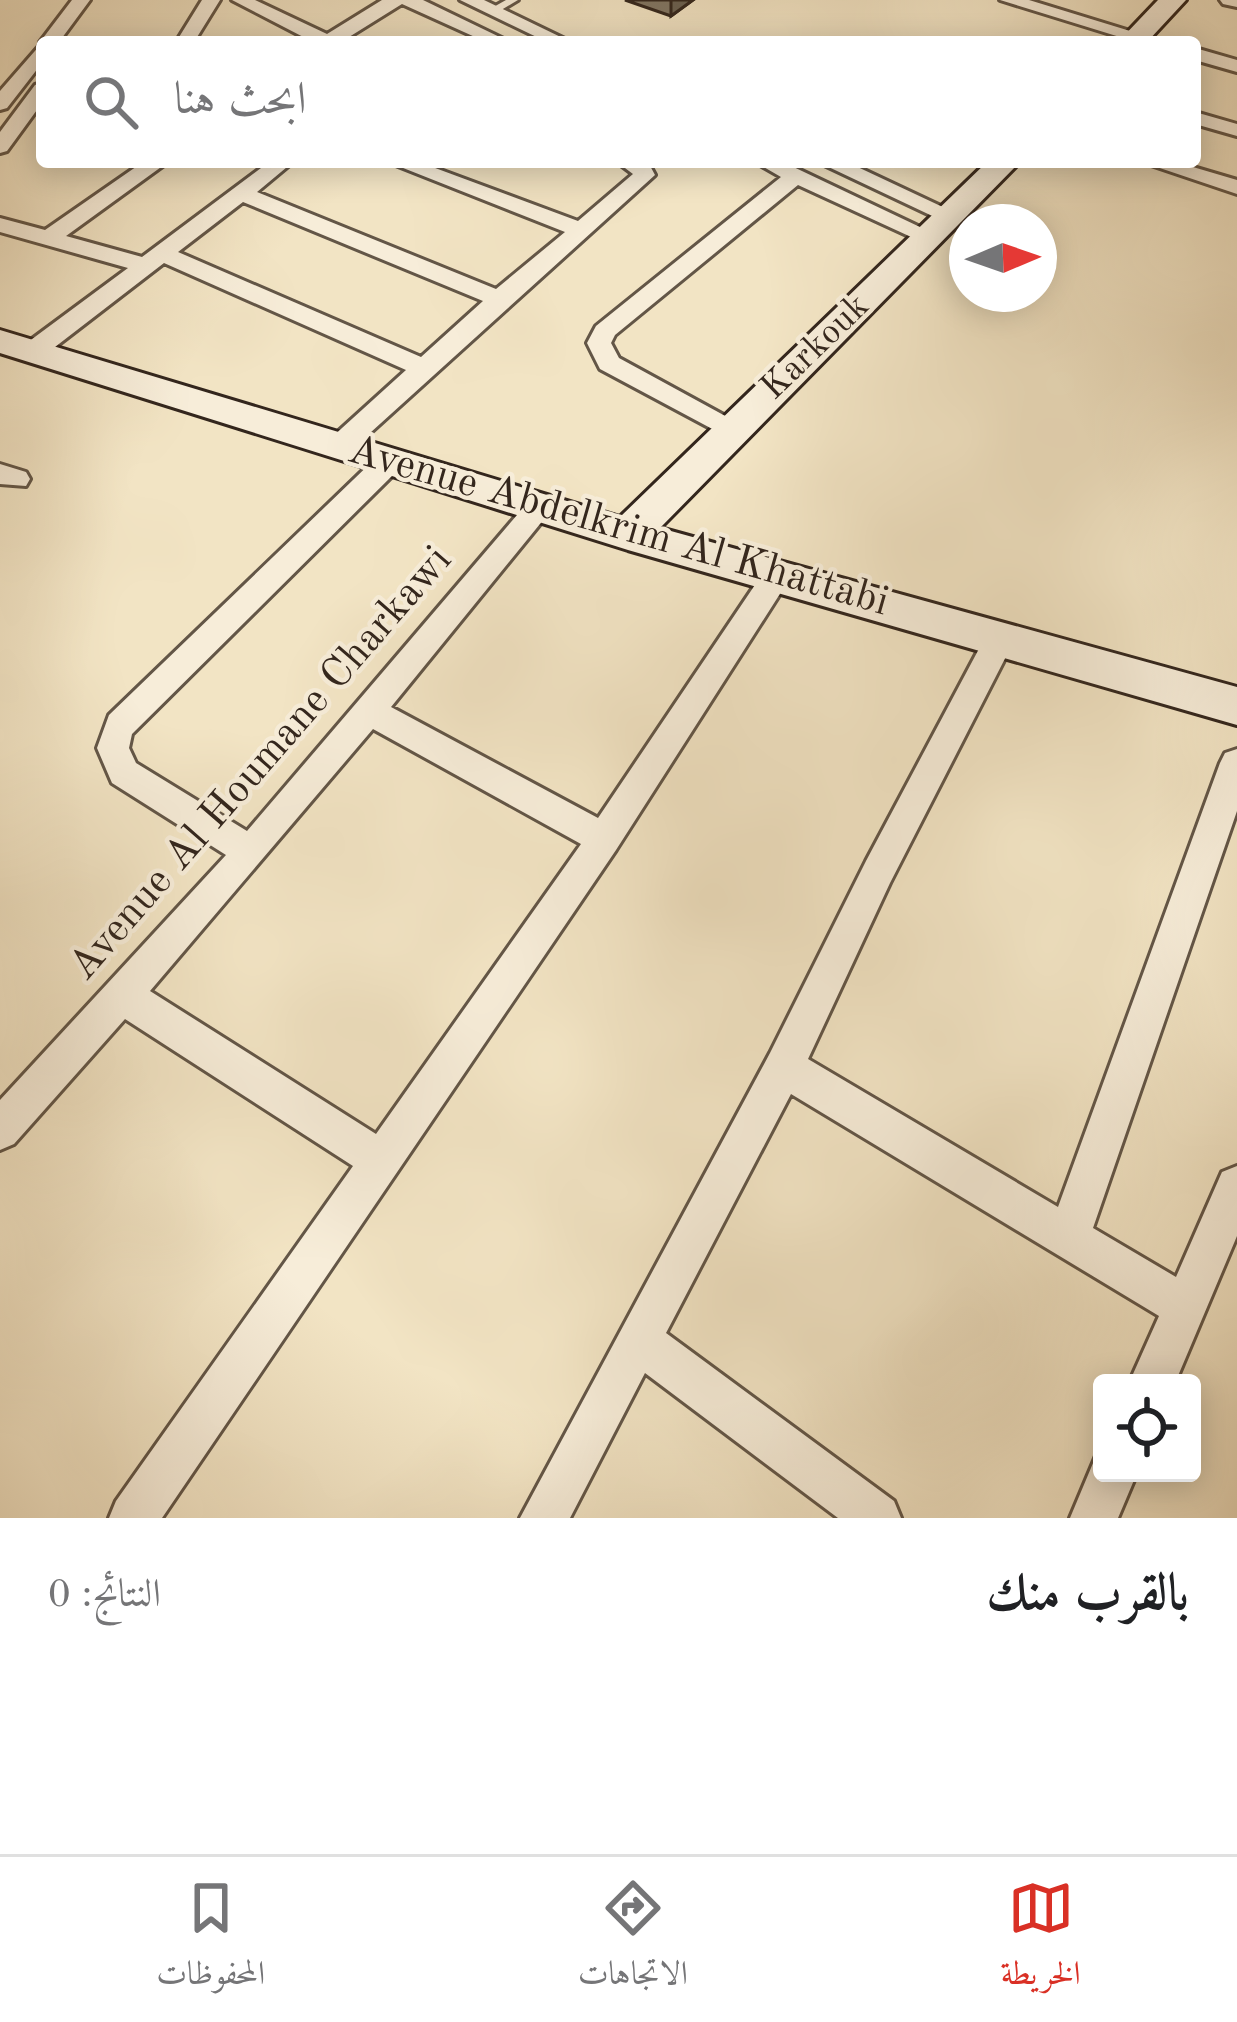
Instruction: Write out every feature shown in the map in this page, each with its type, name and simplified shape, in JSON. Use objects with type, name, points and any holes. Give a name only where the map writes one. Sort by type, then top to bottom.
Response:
[{"type":"main road","points":[[1145,36],[1172,0]]},
{"type":"main road","name":"Karkouk","points":[[628,535],[999,168]]},
{"type":"main road","name":"Avenue Abdelkrim Al Khattabi","points":[[16,346],[628,535],[1237,706]]},
{"type":"street","points":[[54,36],[82,0]]},
{"type":"street","points":[[80,36],[106,0]]},
{"type":"street","points":[[189,36],[211,0]]},
{"type":"street","points":[[241,0],[316,36]]},
{"type":"street","points":[[337,36],[394,0]]},
{"type":"street","points":[[408,0],[487,36]]},
{"type":"street","points":[[469,0],[549,36]]},
{"type":"street","points":[[1009,0],[1129,36]]},
{"type":"street","points":[[450,36],[493,11]]},
{"type":"street","points":[[1201,56],[1237,66]]},
{"type":"street","points":[[0,62],[36,59]]},
{"type":"street","points":[[0,104],[36,62]]},
{"type":"street","points":[[0,146],[36,96]]},
{"type":"street","points":[[1201,120],[1237,130]]},
{"type":"street","points":[[49,238],[112,180],[142,168]]},
{"type":"street","points":[[16,346],[154,260],[274,168]]},
{"type":"street","points":[[415,168],[583,231]]},
{"type":"street","points":[[340,445],[499,298],[644,175],[641,168]]},
{"type":"street","points":[[779,168],[941,227]]},
{"type":"street","points":[[839,168],[941,227]]},
{"type":"street","points":[[1174,168],[1237,187]]},
{"type":"street","points":[[731,430],[609,363],[598,343],[605,331],[796,176]]},
{"type":"street","points":[[241,193],[499,298]]},
{"type":"street","points":[[0,225],[154,260],[424,368]]},
{"type":"street","points":[[251,852],[124,773],[112,754],[115,734],[132,709],[390,460]]},
{"type":"street","name":"Avenue Al Houmane Charkawi","points":[[0,1130],[251,852],[539,508]]},
{"type":"street","points":[[133,1518],[604,839],[777,575]]},
{"type":"street","points":[[544,1518],[784,1067],[878,872],[1000,639]]},
{"type":"street","points":[[371,712],[604,839]]},
{"type":"street","points":[[1069,1236],[1237,763]]},
{"type":"street","points":[[122,995],[382,1161]]},
{"type":"street","points":[[784,1067],[1185,1307]]},
{"type":"street","points":[[1156,1374],[1237,1187]]},
{"type":"street","points":[[638,1340],[877,1518]]},
{"type":"street","points":[[1094,1518],[1109,1482]]},
{"type":"lane","points":[[493,11],[513,0]]}]
